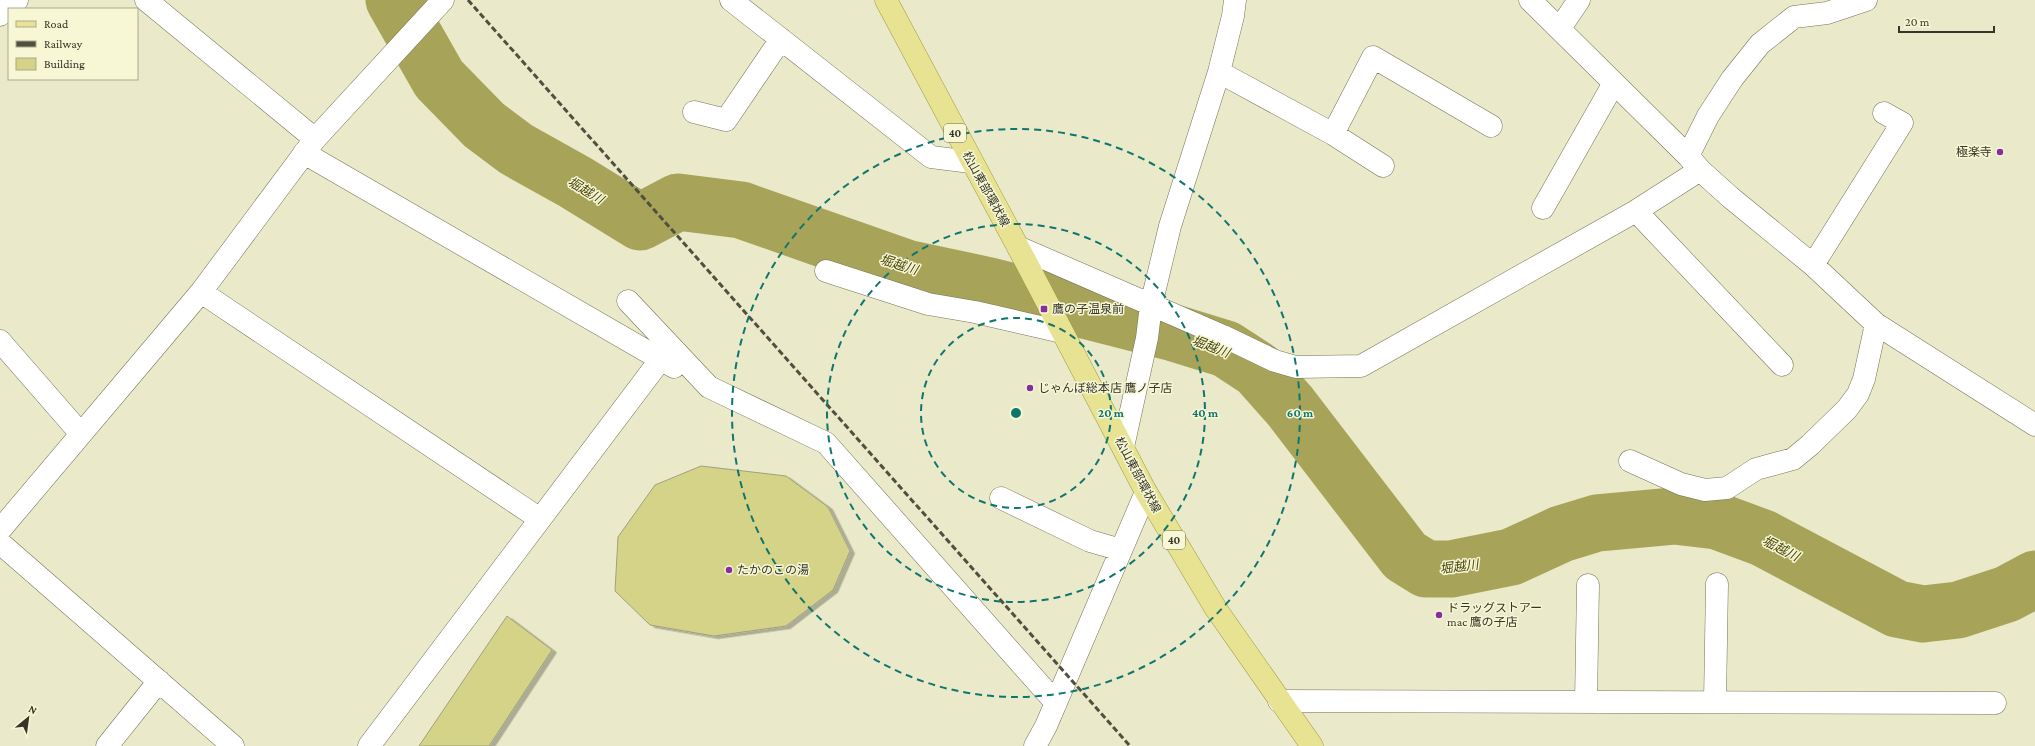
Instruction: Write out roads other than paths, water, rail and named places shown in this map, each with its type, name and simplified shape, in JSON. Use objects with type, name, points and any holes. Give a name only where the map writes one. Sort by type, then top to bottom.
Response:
[{"type":"main road","name":"松山東部環状線","points":[[886,0],[971,162],[1023,256],[1146,492],[1216,609],[1279,701],[1312,746]]},
{"type":"street","points":[[8,8],[17,0]]},
{"type":"street","points":[[146,0],[310,146],[709,387],[826,443],[1056,703]]},
{"type":"street","points":[[223,743],[1,530],[201,292],[310,146],[443,0]]},
{"type":"street","points":[[731,0],[931,157],[971,162]]},
{"type":"street","points":[[1123,447],[1147,338],[1151,307],[1170,226],[1219,72],[1233,16],[1235,0]]},
{"type":"street","points":[[1530,0],[1730,197],[1813,265],[1876,324],[2035,425]]},
{"type":"street","points":[[1560,28],[1579,0]]},
{"type":"street","points":[[1023,256],[1223,336],[1275,361],[1296,367],[1361,366],[1636,211],[1694,163],[1708,116],[1732,79],[1760,44],[1794,17],[1827,13],[1866,0]]},
{"type":"street","points":[[0,16],[8,8]]},
{"type":"street","points":[[694,112],[726,120],[781,40]]},
{"type":"street","points":[[1333,134],[1373,57],[1491,126]]},
{"type":"street","points":[[1219,72],[1333,134],[1383,166]]},
{"type":"street","points":[[1543,208],[1614,83]]},
{"type":"street","points":[[1813,265],[1902,123],[1884,114]]},
{"type":"street","points":[[1636,211],[1782,365]]},
{"type":"street","points":[[826,271],[928,304],[1059,327]]},
{"type":"street","points":[[201,292],[540,520]]},
{"type":"street","points":[[628,301],[709,387]]},
{"type":"street","points":[[1630,461],[1681,484],[1705,490],[1727,488],[1756,468],[1793,459],[1821,435],[1847,409],[1858,394],[1864,379],[1876,324]]},
{"type":"street","points":[[0,341],[81,434]]},
{"type":"street","points":[[369,746],[661,359]]},
{"type":"street","points":[[1035,746],[1056,703],[1146,492]]},
{"type":"street","points":[[1001,498],[1090,541],[1121,550]]},
{"type":"street","points":[[1715,701],[1717,584]]},
{"type":"street","points":[[1586,701],[1588,585]]},
{"type":"street","points":[[107,746],[159,681]]},
{"type":"street","points":[[1279,701],[1996,702]]},
{"type":"waterway","name":"堀越川","points":[[394,0],[439,79],[484,125],[516,149],[575,182],[640,222],[678,202],[741,210],[906,268],[990,286],[1174,333],[1226,349],[1258,370],[1290,406],[1405,556],[1426,569],[1451,569],[1511,557],[1561,534],[1597,523],[1674,516],[1717,521],[1763,538],[1897,609],[1923,614],[1958,610],[2007,594],[2035,579]]},
{"type":"railway","points":[[468,0],[1130,746]]},
{"type":"place","name":"極楽寺","points":[[2000,152]]},
{"type":"place","name":"鷹の子温泉前","points":[[1044,309]]},
{"type":"place","name":"じゃんぼ総本店 鷹ノ子店","points":[[1030,388]]},
{"type":"place","name":"たかのこの湯","points":[[729,570]]},
{"type":"place","name":"ドラッグストアー mac 鷹の子店","points":[[1439,615]]}]
